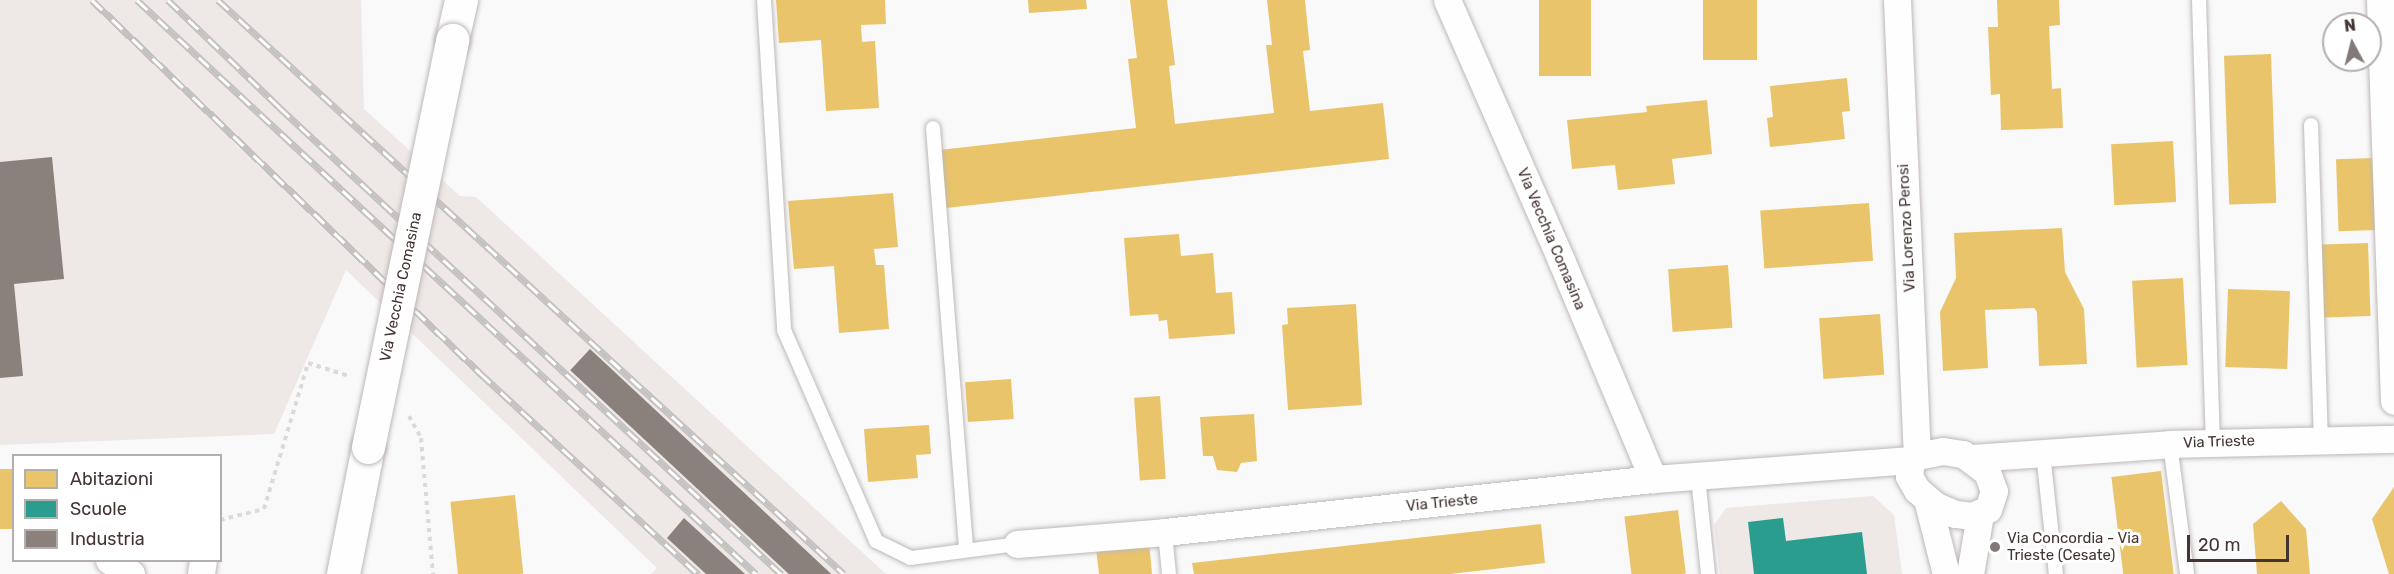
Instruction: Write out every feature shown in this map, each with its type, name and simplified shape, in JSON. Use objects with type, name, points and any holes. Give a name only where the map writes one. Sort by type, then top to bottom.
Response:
[{"type":"street","name":"Via Vecchia Comasina","points":[[343,574],[461,0]]},
{"type":"street","name":"Via Vecchia Comasina","points":[[1447,0],[1561,260],[1653,479]]},
{"type":"street","name":"Via Lorenzo Perosi","points":[[1897,0],[1912,464]]},
{"type":"street","points":[[2380,0],[2394,401]]},
{"type":"street","name":"Via Trieste","points":[[1972,458],[2213,442],[2321,439],[2394,440]]},
{"type":"street","points":[[1970,574],[1980,514],[1991,504],[1994,490],[1987,472],[1972,458],[1943,451],[1912,464],[1912,484],[1927,499],[1955,514],[1980,514]]},
{"type":"street","points":[[1994,490],[2043,453]]},
{"type":"street","name":"Via Trieste","points":[[1017,544],[1165,532],[1653,479],[1912,464]]},
{"type":"street","points":[[1927,499],[1946,574]]},
{"type":"street","points":[[111,562],[131,574]]},
{"type":"lane","points":[[764,0],[784,330],[876,541],[911,558],[1017,544]]},
{"type":"lane","points":[[2199,0],[2213,442]]},
{"type":"lane","points":[[2311,125],[2321,439]]},
{"type":"lane","points":[[933,128],[966,550]]},
{"type":"lane","points":[[2170,444],[2187,574]]},
{"type":"lane","points":[[2043,453],[2055,574]]},
{"type":"lane","points":[[1698,477],[1708,574]]},
{"type":"lane","points":[[1165,532],[1169,574]]},
{"type":"shaded area","points":[[0,0],[361,0],[364,109],[460,196],[476,197],[886,574],[651,574],[657,568],[346,270],[274,434],[0,445]]},
{"type":"shaded area","points":[[1873,496],[1894,515],[1902,574],[1720,574],[1714,525],[1726,508]]},
{"type":"building: Abitazioni","points":[[776,0],[885,0],[886,24],[861,25],[862,42],[875,41],[879,108],[826,111],[821,40],[779,43]]},
{"type":"building: Abitazioni","points":[[1028,0],[1086,0],[1087,9],[1029,13]]},
{"type":"building: Abitazioni","points":[[1130,0],[1167,0],[1175,65],[1169,66],[1175,124],[1274,113],[1266,45],[1272,45],[1267,0],[1305,0],[1310,50],[1303,51],[1310,111],[1383,103],[1389,159],[946,208],[939,150],[1136,128],[1128,59],[1137,58]]},
{"type":"building: Abitazioni","points":[[1539,0],[1591,0],[1591,76],[1539,76]]},
{"type":"building: Abitazioni","points":[[1703,0],[1757,0],[1757,60],[1703,60]]},
{"type":"building: Abitazioni","points":[[1997,0],[2059,0],[2060,25],[2049,26],[2052,89],[2061,88],[2063,128],[2001,130],[2000,94],[1991,95],[1988,27],[1998,27]]},
{"type":"building: Abitazioni","points":[[2271,54],[2276,203],[2229,205],[2224,56]]},
{"type":"building: Abitazioni","points":[[1847,78],[1850,111],[1842,112],[1845,139],[1770,147],[1767,118],[1773,117],[1770,86]]},
{"type":"building: Abitazioni","points":[[1707,100],[1712,154],[1672,159],[1675,184],[1618,190],[1615,165],[1572,169],[1567,120],[1647,112],[1646,106]]},
{"type":"building: Abitazioni","points":[[2173,141],[2176,202],[2114,205],[2111,144]]},
{"type":"building: Abitazioni","points":[[2374,158],[2377,230],[2339,231],[2336,159]]},
{"type":"building: Abitazioni","points":[[893,193],[898,247],[874,249],[876,265],[884,265],[889,329],[839,333],[834,266],[794,269],[788,201]]},
{"type":"building: Abitazioni","points":[[1869,203],[1873,261],[1764,268],[1760,211]]},
{"type":"building: Abitazioni","points":[[2062,228],[2065,272],[2084,309],[2087,364],[2039,366],[2037,312],[2034,308],[1985,310],[1988,368],[1943,371],[1940,312],[1956,278],[1954,233]]},
{"type":"building: Abitazioni","points":[[1179,234],[1181,256],[1213,253],[1216,293],[1232,292],[1235,334],[1169,339],[1167,320],[1159,321],[1158,314],[1130,316],[1124,238]]},
{"type":"building: Abitazioni","points":[[2368,243],[2371,316],[2319,318],[2316,245]]},
{"type":"building: Abitazioni","points":[[1728,265],[1732,328],[1673,332],[1668,269]]},
{"type":"building: Abitazioni","points":[[2183,278],[2188,365],[2137,368],[2132,281]]},
{"type":"building: Abitazioni","points":[[2228,289],[2290,291],[2287,369],[2225,367]]},
{"type":"building: Abitazioni","points":[[1356,304],[1362,405],[1288,410],[1282,325],[1288,324],[1287,308]]},
{"type":"building: Abitazioni","points":[[1880,314],[1884,375],[1823,379],[1819,318]]},
{"type":"building: Abitazioni","points":[[1011,379],[1014,419],[968,422],[965,382]]},
{"type":"building: Abitazioni","points":[[1160,396],[1166,479],[1140,481],[1134,398]]},
{"type":"building: Abitazioni","points":[[1254,414],[1257,461],[1241,463],[1237,472],[1217,470],[1213,456],[1203,456],[1200,417]]},
{"type":"building: Abitazioni","points":[[929,425],[931,454],[916,455],[918,478],[868,482],[864,429]]},
{"type":"building: Abitazioni","points":[[0,469],[12,469],[12,529],[0,529]]},
{"type":"building: Abitazioni","points":[[2161,471],[2174,574],[2123,574],[2111,477]]},
{"type":"building: Abitazioni","points":[[2394,487],[2394,574],[2389,574],[2372,519]]},
{"type":"building: Abitazioni","points":[[515,495],[523,574],[458,574],[450,502]]},
{"type":"building: Abitazioni","points":[[2281,501],[2306,529],[2310,574],[2257,574],[2253,524]]},
{"type":"building: Abitazioni","points":[[1678,510],[1686,574],[1631,574],[1624,517]]},
{"type":"building: Abitazioni","points":[[1541,524],[1545,563],[1450,574],[1194,574],[1192,563]]},
{"type":"building: Abitazioni","points":[[1149,542],[1152,574],[1099,574],[1096,548]]},
{"type":"building: Scuole","points":[[1783,518],[1786,541],[1862,532],[1867,574],[1754,574],[1748,522]]},
{"type":"building: Industria","points":[[52,157],[64,279],[14,284],[23,376],[0,378],[0,162]]},
{"type":"building: Industria","points":[[590,349],[831,574],[789,574],[570,370]]},
{"type":"building: Industria","points":[[684,518],[745,574],[706,574],[667,538]]},
{"type":"railway","points":[[92,0],[480,373],[698,574]]},
{"type":"railway","points":[[137,0],[756,574]]},
{"type":"railway","points":[[168,0],[279,107],[781,574]]},
{"type":"railway","points":[[218,0],[844,574]]},
{"type":"place","name":"Via Concordia - Via Trieste (Cesate)","points":[[1995,547]]}]
